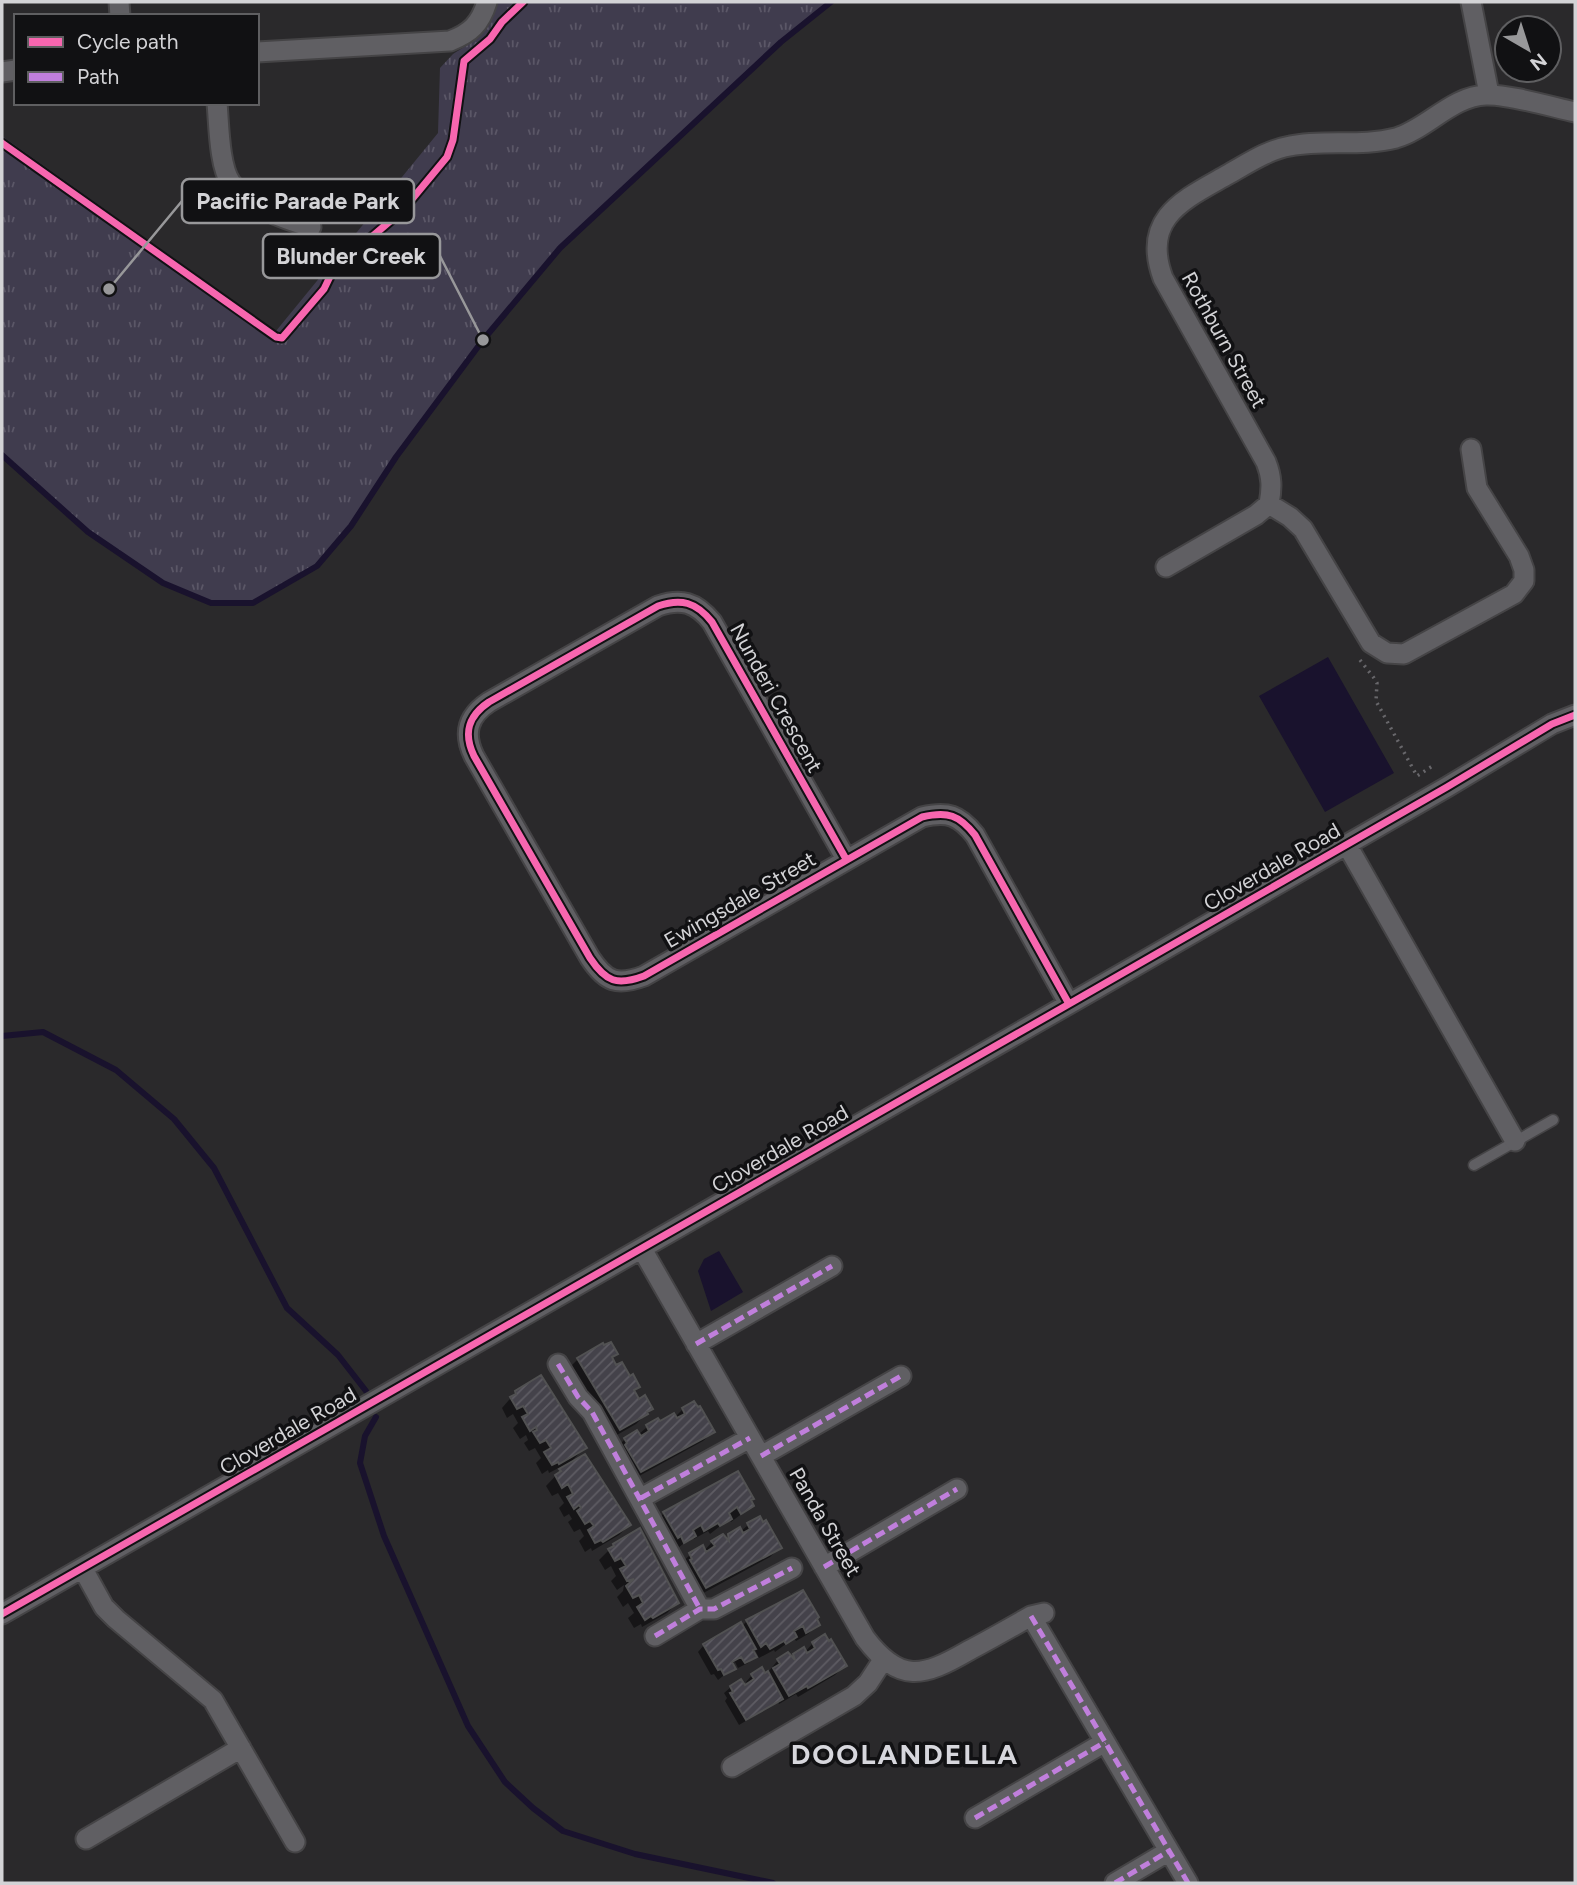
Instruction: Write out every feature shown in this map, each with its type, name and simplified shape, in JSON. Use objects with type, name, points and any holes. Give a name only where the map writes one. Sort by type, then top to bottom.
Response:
[{"type":"street","points":[[259,52],[450,41],[467,34],[482,16],[487,2]]},
{"type":"street","points":[[1471,2],[1489,94]]},
{"type":"street","name":"Rothburn Street","points":[[1269,504],[1272,486],[1266,462],[1157,263],[1156,251],[1161,225],[1177,205],[1271,150],[1291,145],[1381,141],[1400,136],[1471,96],[1489,94],[1575,112]]},
{"type":"street","points":[[217,105],[224,162],[231,182],[248,198],[282,218],[311,227]]},
{"type":"street","points":[[1166,567],[1256,515],[1269,504],[1303,529],[1371,643],[1387,653],[1412,651],[1514,594],[1524,581],[1524,570],[1519,556],[1478,488],[1471,449]]},
{"type":"street","name":"Nunderi Crescent","points":[[469,723],[474,713],[489,702],[658,606],[671,602],[690,603],[699,607],[712,622],[846,859]]},
{"type":"street","name":"Cloverdale Road","points":[[2,1614],[1346,845],[1552,724],[1575,715]]},
{"type":"street","name":"Ewingsdale Street","points":[[469,723],[467,735],[474,756],[590,958],[598,970],[611,980],[621,982],[644,976],[922,817],[947,814],[966,824],[975,835],[1069,1004]]},
{"type":"street","points":[[1346,845],[1515,1141]]},
{"type":"street","name":"Panda Street","points":[[642,1249],[865,1638],[883,1660]]},
{"type":"street","points":[[696,1344],[832,1266]]},
{"type":"street","points":[[558,1364],[578,1397],[592,1412],[700,1609]]},
{"type":"street","points":[[761,1456],[901,1376]]},
{"type":"street","points":[[641,1498],[750,1437]]},
{"type":"street","points":[[824,1567],[957,1489]]},
{"type":"street","points":[[655,1636],[700,1609],[715,1609],[792,1568]]},
{"type":"street","points":[[83,1569],[104,1607],[213,1700],[295,1842]]},
{"type":"street","points":[[732,1767],[855,1696],[868,1683],[883,1660],[911,1672],[927,1672],[1037,1615],[1105,1742],[1188,1883]]},
{"type":"street","points":[[975,1818],[1105,1742]]},
{"type":"street","points":[[86,1839],[241,1748]]},
{"type":"street","points":[[1115,1883],[1169,1851]]},
{"type":"lane","points":[[1474,1165],[1553,1120]]},
{"type":"path","points":[[1371,643],[1356,654],[1377,683],[1376,701],[1417,776],[1434,765]]},
{"type":"green space","points":[[495,2],[831,2],[781,42],[560,248],[483,340],[396,457],[352,526],[317,566],[253,603],[211,603],[163,583],[88,532],[2,455],[2,136],[276,331],[438,133],[440,68],[453,54],[475,40],[489,22]]},
{"type":"shaded area","points":[[1328,657],[1394,773],[1325,812],[1259,696]]},
{"type":"shaded area","points":[[719,1251],[743,1292],[711,1311],[698,1271],[704,1259]]},
{"type":"building","points":[[611,1342],[618,1354],[612,1357],[616,1365],[622,1362],[630,1376],[633,1374],[640,1387],[634,1390],[639,1399],[645,1395],[653,1409],[620,1430],[577,1358],[603,1343],[604,1345]]},
{"type":"building","points":[[541,1375],[587,1448],[559,1464],[558,1462],[552,1465],[544,1452],[551,1448],[546,1440],[540,1443],[533,1432],[537,1430],[536,1427],[530,1431],[522,1417],[528,1414],[523,1406],[517,1409],[510,1397]]},
{"type":"building","points":[[694,1401],[700,1406],[715,1432],[641,1472],[625,1445],[627,1443],[624,1438],[637,1430],[641,1436],[649,1431],[646,1425],[658,1418],[660,1421],[674,1413],[677,1418],[685,1414],[682,1408]]},
{"type":"building","points":[[585,1454],[631,1525],[603,1542],[601,1540],[595,1543],[588,1530],[594,1526],[590,1521],[585,1524],[577,1511],[581,1508],[579,1505],[574,1509],[567,1497],[573,1494],[568,1484],[562,1488],[555,1475],[561,1471],[559,1469]]},
{"type":"building","points":[[738,1471],[754,1499],[751,1500],[754,1506],[741,1514],[737,1507],[729,1513],[732,1519],[720,1526],[718,1523],[704,1531],[701,1525],[693,1530],[696,1536],[684,1543],[681,1536],[678,1538],[663,1512]]},
{"type":"building","points":[[760,1516],[763,1522],[766,1520],[782,1548],[706,1588],[690,1560],[692,1559],[689,1553],[703,1545],[706,1552],[715,1546],[711,1541],[723,1534],[729,1541],[728,1534],[740,1527],[743,1533],[750,1529],[747,1523]]},
{"type":"building","points":[[640,1528],[679,1603],[645,1620],[637,1607],[643,1603],[639,1595],[633,1598],[626,1586],[634,1579],[627,1581],[620,1569],[626,1566],[621,1558],[615,1561],[608,1549]]},
{"type":"building","points":[[803,1590],[819,1617],[817,1619],[820,1625],[806,1633],[803,1626],[794,1631],[797,1637],[786,1644],[784,1641],[770,1649],[766,1643],[761,1647],[746,1620]]},
{"type":"building","points":[[741,1622],[756,1649],[753,1650],[757,1657],[745,1663],[741,1657],[732,1662],[736,1669],[724,1675],[721,1669],[718,1670],[703,1644]]},
{"type":"building","points":[[825,1634],[829,1641],[831,1639],[847,1666],[789,1696],[773,1668],[780,1664],[777,1659],[788,1652],[795,1660],[793,1654],[804,1647],[807,1653],[815,1648],[812,1642]]},
{"type":"building","points":[[762,1667],[765,1673],[768,1671],[783,1699],[746,1720],[730,1693],[733,1692],[730,1686],[741,1679],[745,1685],[754,1679],[751,1674]]},
{"type":"waterway","points":[[2,455],[88,532],[163,583],[211,603],[253,603],[317,566],[351,526],[396,457],[483,340],[560,248],[781,42],[831,2]]},
{"type":"waterway","points":[[2,1036],[43,1032],[116,1070],[174,1119],[214,1168],[287,1308],[338,1355],[366,1391]]},
{"type":"waterway","points":[[376,1417],[365,1436],[360,1463],[384,1536],[468,1726],[505,1782],[563,1831],[635,1854],[773,1883]]},
{"type":"marked path","points":[[696,1344],[832,1266]]},
{"type":"marked path","points":[[558,1364],[578,1397],[592,1412],[700,1609]]},
{"type":"marked path","points":[[761,1456],[901,1376]]},
{"type":"marked path","points":[[641,1498],[750,1438]]},
{"type":"marked path","points":[[824,1567],[957,1489]]},
{"type":"marked path","points":[[655,1636],[700,1609],[714,1609],[792,1568]]},
{"type":"marked path","points":[[1031,1616],[1188,1883]]},
{"type":"marked path","points":[[975,1818],[1105,1742]]},
{"type":"marked path","points":[[1115,1883],[1169,1851]]},
{"type":"cycle path","points":[[2,143],[276,337],[282,338],[324,289],[338,260],[353,253],[403,210],[447,157],[453,140],[464,61],[490,39],[502,22],[523,2]]},
{"type":"cycle path","points":[[846,859],[712,622],[694,606],[681,602],[658,606],[489,702],[472,719],[468,732],[474,756],[590,958],[601,972],[613,980],[626,981],[644,976],[922,817],[939,814],[958,819],[975,835],[1069,1004]]},
{"type":"cycle path","points":[[2,1614],[1447,787],[1552,724],[1575,715]]},
{"type":"place","name":"Pacific Parade Park","points":[[109,289]]},
{"type":"place","name":"Blunder Creek","points":[[483,340]]},
{"type":"district","name":"DOOLANDELLA","points":[[905,1754]]}]
